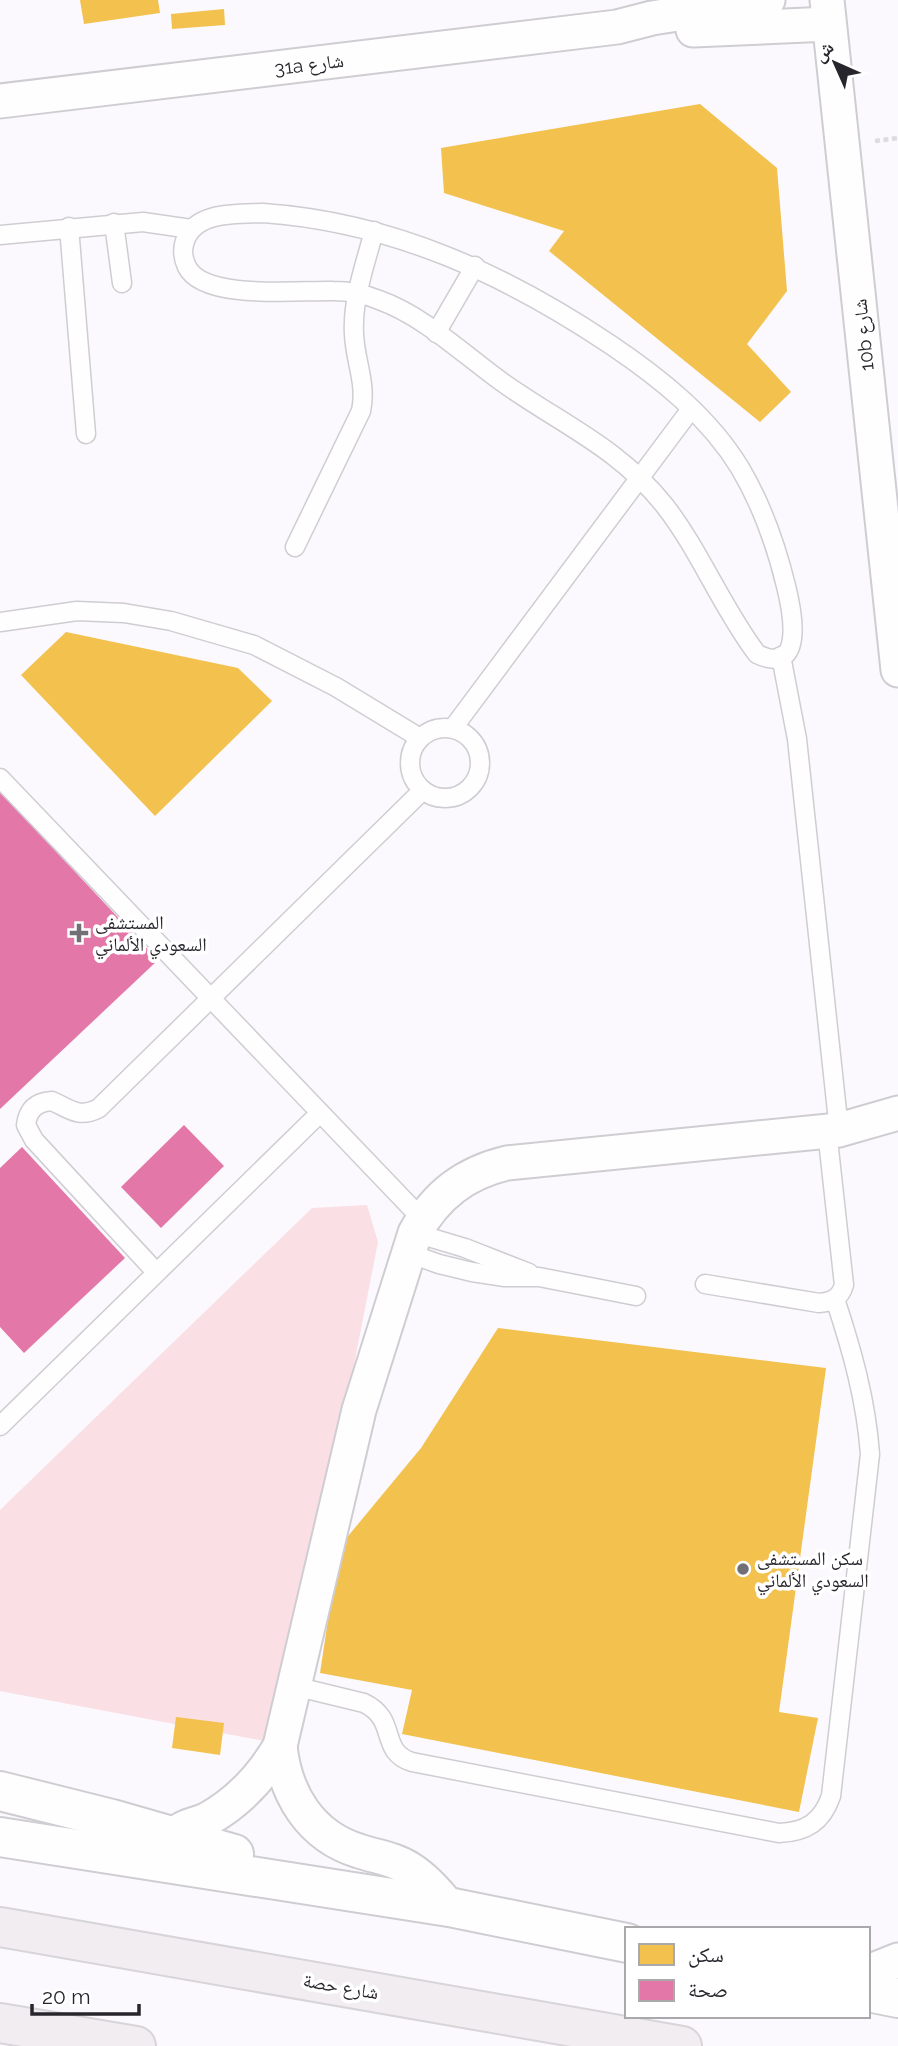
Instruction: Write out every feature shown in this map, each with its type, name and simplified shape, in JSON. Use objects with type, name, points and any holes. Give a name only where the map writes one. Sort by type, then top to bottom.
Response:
[{"type":"main road","points":[[0,1791],[174,1836],[367,1895]]},
{"type":"main road","points":[[0,1837],[449,1907],[625,1943]]},
{"type":"main road","name":"شارع حصة","points":[[0,1927],[682,2046]]},
{"type":"main road","points":[[870,1992],[898,1998]]},
{"type":"main road","points":[[0,2023],[136,2046]]},
{"type":"street","name":"31a شارع","points":[[0,101],[617,27],[652,18],[768,0]]},
{"type":"street","name":"31a شارع","points":[[617,27],[688,30],[828,12]]},
{"type":"street","name":"10b شارع","points":[[828,12],[898,670]]},
{"type":"street","points":[[174,1836],[180,1829],[204,1821],[226,1808],[247,1791],[266,1770],[280,1746],[359,1410],[415,1235],[444,1193],[474,1174],[507,1163],[833,1130],[898,1113]]},
{"type":"street","points":[[833,1130],[898,1136]]},
{"type":"street","points":[[280,1746],[288,1786],[310,1821],[341,1844],[410,1869],[438,1892],[449,1907]]},
{"type":"street","points":[[870,1971],[898,1960]]},
{"type":"lane","points":[[263,213],[299,216],[374,231],[413,242],[474,266],[563,313],[645,369],[709,427],[739,467],[768,525],[779,555],[794,627],[792,645],[781,656],[772,658],[757,654],[667,509],[639,477],[598,442],[512,389],[402,310],[358,293],[258,292],[203,282],[187,268],[184,258],[183,247],[191,229],[208,219],[263,213]]},
{"type":"lane","points":[[0,235],[143,222],[191,229]]},
{"type":"lane","points":[[114,223],[122,283]]},
{"type":"lane","points":[[69,227],[86,434]]},
{"type":"lane","points":[[295,547],[361,411],[364,387],[354,334],[354,314],[374,231]]},
{"type":"lane","points":[[436,333],[474,266]]},
{"type":"lane","points":[[453,728],[691,409]]},
{"type":"lane","points":[[0,622],[76,611],[124,613],[171,621],[254,645],[337,687],[420,738]]},
{"type":"lane","points":[[705,1284],[819,1303],[835,1299],[842,1293],[844,1285],[833,1130],[797,739],[781,656]]},
{"type":"lane","points":[[453,728],[464,732],[478,750],[480,773],[474,783],[456,797],[444,799],[432,796],[415,782],[410,759],[420,738],[430,731],[453,728]]},
{"type":"lane","points":[[0,778],[320,1113],[439,1264],[472,1272],[538,1278],[636,1296]]},
{"type":"lane","points":[[156,1272],[34,1140],[26,1125],[27,1117],[37,1104],[44,1101],[52,1101],[75,1113],[83,1114],[99,1108],[422,790]]},
{"type":"lane","points":[[0,1426],[320,1113]]},
{"type":"lane","points":[[294,1686],[373,1707],[386,1723],[390,1743],[395,1752],[402,1759],[412,1762],[779,1833],[806,1828],[818,1821],[831,1796],[870,1454],[861,1384],[835,1299]]},
{"type":"shaded area","points":[[367,1205],[378,1242],[280,1744],[0,1691],[0,1510],[312,1208]]},
{"type":"building: سكن","points":[[80,0],[158,0],[160,13],[84,24]]},
{"type":"building: سكن","points":[[224,9],[225,25],[172,29],[171,14]]},
{"type":"building: سكن","points":[[700,104],[777,168],[787,291],[747,344],[791,392],[760,422],[549,251],[564,231],[444,193],[441,148]]},
{"type":"building: سكن","points":[[66,632],[238,668],[272,701],[155,816],[21,675]]},
{"type":"building: سكن","name":"سكن المستشفى السعودي الألماني","points":[[498,1328],[826,1368],[779,1712],[818,1718],[799,1812],[402,1734],[412,1690],[320,1673],[339,1547],[421,1448]]},
{"type":"building: سكن","points":[[176,1717],[224,1723],[220,1755],[172,1748]]},
{"type":"building: صحة","points":[[0,792],[158,960],[0,1109]]},
{"type":"building: صحة","points":[[184,1125],[224,1166],[161,1228],[121,1187]]},
{"type":"building: صحة","points":[[22,1147],[125,1258],[24,1353],[0,1327],[0,1168]]},
{"type":"place","name":"المستشفى السعودي الألماني","points":[[79,933]]},
{"type":"place","name":"سكن المستشفى السعودي الألماني","points":[[743,1569]]}]
